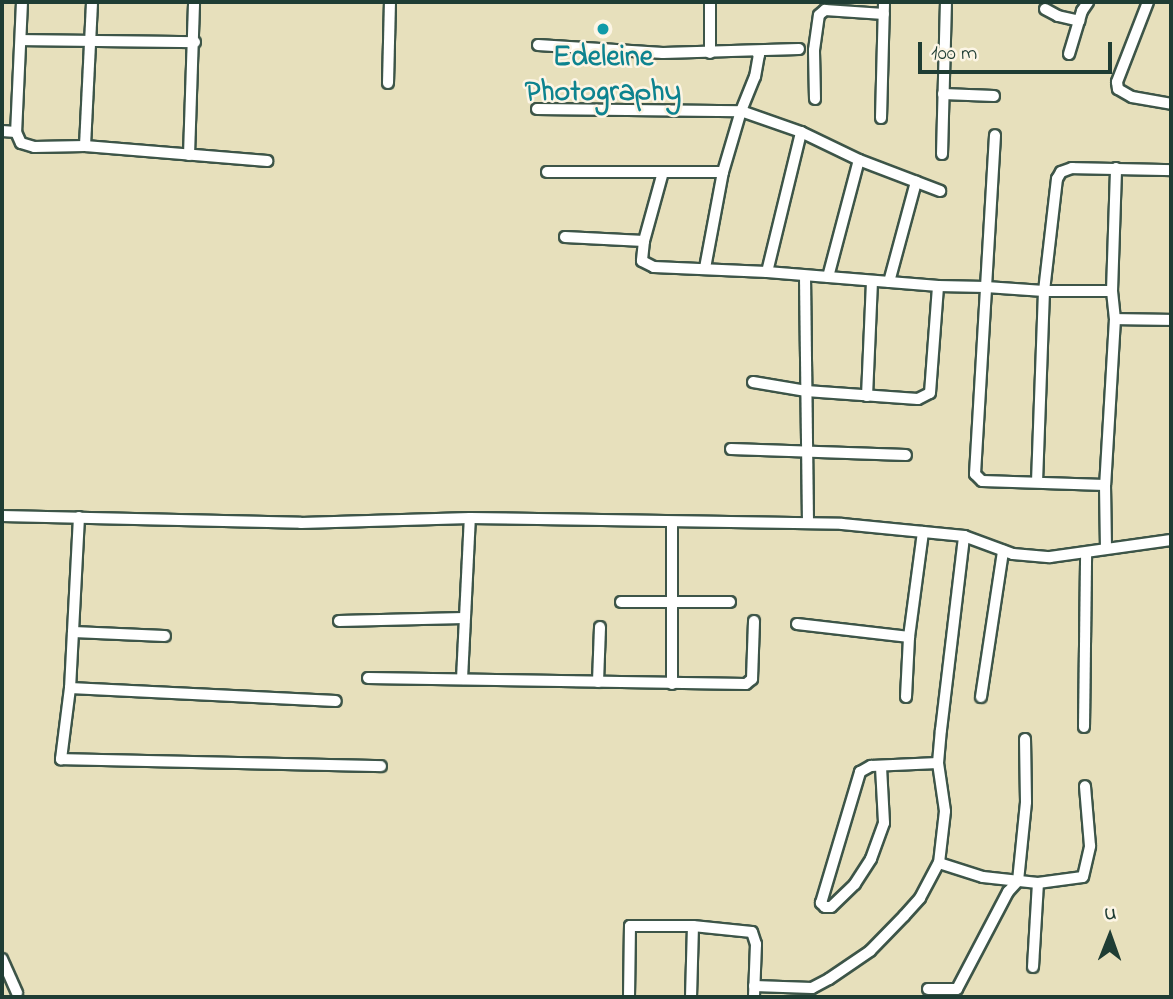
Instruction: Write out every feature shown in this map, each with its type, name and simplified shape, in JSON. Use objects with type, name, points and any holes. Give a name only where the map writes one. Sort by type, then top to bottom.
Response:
[{"type":"street","points":[[22,2],[16,132],[21,143],[34,147],[85,146],[267,161]]},
{"type":"street","points":[[85,146],[92,2]]},
{"type":"street","points":[[189,155],[195,42],[194,2]]},
{"type":"street","points":[[388,83],[390,2]]},
{"type":"street","points":[[710,2],[710,53]]},
{"type":"street","points":[[881,118],[884,2]]},
{"type":"street","points":[[933,2],[954,2]]},
{"type":"street","points":[[942,154],[946,2]]},
{"type":"street","points":[[1069,54],[1088,2]]},
{"type":"street","points":[[1148,2],[1117,82],[1118,89],[1132,97],[1171,104]]},
{"type":"street","points":[[1045,9],[1058,16],[1079,21]]},
{"type":"street","points":[[815,99],[815,30],[822,12],[884,14]]},
{"type":"street","points":[[21,40],[90,43],[195,42]]},
{"type":"street","points":[[538,45],[710,53],[799,50]]},
{"type":"street","points":[[705,268],[723,172],[741,111],[755,77],[759,55],[756,51]]},
{"type":"street","points":[[943,94],[994,96]]},
{"type":"street","points":[[537,109],[741,111],[801,132],[859,160],[940,191]]},
{"type":"street","points":[[2,131],[16,132]]},
{"type":"street","points":[[768,272],[801,132]]},
{"type":"street","points":[[995,135],[975,474],[982,481],[1105,485]]},
{"type":"street","points":[[828,277],[859,160]]},
{"type":"street","points":[[1106,548],[1105,485],[1115,319],[1112,291],[1116,168]]},
{"type":"street","points":[[1037,482],[1044,291],[1056,179],[1061,172],[1072,169],[1171,170]]},
{"type":"street","points":[[547,172],[723,172]]},
{"type":"street","points":[[663,172],[644,241],[642,261],[654,267],[768,272],[938,286],[1112,291]]},
{"type":"street","points":[[890,282],[916,182]]},
{"type":"street","points":[[565,237],[644,241]]},
{"type":"street","points":[[804,277],[808,523]]},
{"type":"street","points":[[867,396],[872,281]]},
{"type":"street","points":[[754,382],[806,391],[867,396],[918,398],[930,393],[938,286]]},
{"type":"street","points":[[1115,319],[1171,320]]},
{"type":"street","points":[[731,449],[906,455]]},
{"type":"street","points":[[2,516],[301,523],[470,518],[808,523],[964,536],[1003,551],[1050,557],[1171,540]]},
{"type":"street","points":[[79,517],[70,688],[61,759],[381,766]]},
{"type":"street","points":[[462,678],[470,518]]},
{"type":"street","points":[[672,523],[672,684]]},
{"type":"street","points":[[906,697],[909,637],[923,532]]},
{"type":"street","points":[[629,997],[630,926],[693,926],[752,932],[755,944],[754,992],[812,988],[870,951],[920,898],[939,863],[944,811],[939,763],[945,672],[964,536]]},
{"type":"street","points":[[981,698],[1003,551]]},
{"type":"street","points":[[1084,727],[1086,554]]},
{"type":"street","points":[[621,602],[730,602]]},
{"type":"street","points":[[339,621],[464,618]]},
{"type":"street","points":[[368,678],[747,684],[752,679],[754,621]]},
{"type":"street","points":[[797,624],[909,637]]},
{"type":"street","points":[[598,682],[600,627]]},
{"type":"street","points":[[73,632],[165,636]]},
{"type":"street","points":[[70,688],[336,701]]},
{"type":"street","points":[[928,989],[957,989],[1008,892],[1017,881],[1026,802],[1025,739]]},
{"type":"street","points":[[881,767],[884,823],[870,859],[855,884],[831,906],[825,907],[821,903],[860,772],[866,767],[939,763]]},
{"type":"street","points":[[939,863],[983,877],[1017,881],[1038,883],[1083,877],[1090,846],[1085,786]]},
{"type":"street","points":[[1033,967],[1038,883]]},
{"type":"street","points":[[691,997],[693,926]]},
{"type":"street","points":[[2,959],[16,993]]},
{"type":"place","name":"Edeleine Photography","points":[[603,29]]}]
